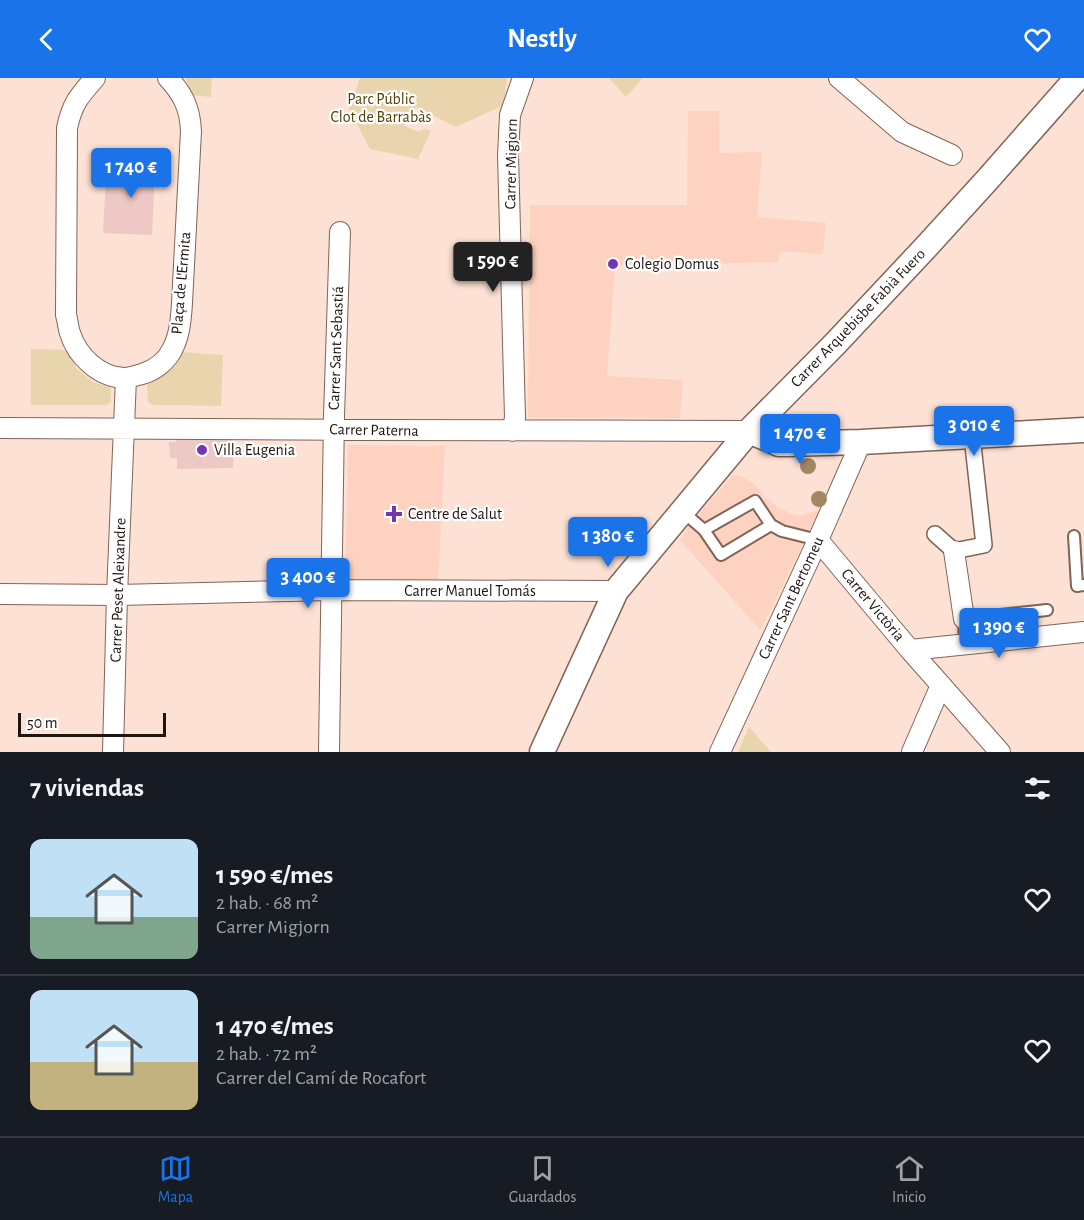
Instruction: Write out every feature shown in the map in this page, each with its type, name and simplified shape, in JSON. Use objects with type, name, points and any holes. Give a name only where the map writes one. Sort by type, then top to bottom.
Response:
[{"type":"street","points":[[95,78],[81,93],[71,110],[67,128],[66,315],[70,335],[90,363],[105,374],[126,378]]},
{"type":"street","name":"Plaça de L'Ermita","points":[[126,378],[150,371],[166,360],[173,349],[179,331],[191,131],[190,117],[185,102],[168,78]]},
{"type":"street","name":"Carrer Migjorn","points":[[513,431],[515,417],[508,155],[510,115],[523,78]]},
{"type":"street","points":[[839,78],[902,132],[952,155]]},
{"type":"street","name":"Carrer Arquebisbe Fabià Fuero","points":[[542,752],[616,591],[749,431],[926,247],[1077,78]]},
{"type":"street","name":"Carrer Sant Sebastiá","points":[[329,752],[334,429],[340,232]]},
{"type":"street","name":"Carrer Peset Aleixandre","points":[[112,752],[126,378]]},
{"type":"street","name":"Carrer Paterna","points":[[0,428],[749,431]]},
{"type":"street","points":[[749,431],[779,444],[1084,430]]},
{"type":"street","points":[[954,551],[984,545],[972,436]]},
{"type":"street","name":"Carrer Sant Bertomeu","points":[[720,752],[861,442]]},
{"type":"street","points":[[935,534],[954,551],[964,619]]},
{"type":"street","name":"Carrer Victòria","points":[[818,540],[910,650],[1000,752]]},
{"type":"street","name":"Carrer Manuel Tomás","points":[[0,594],[117,596],[331,590],[616,591]]},
{"type":"street","points":[[910,650],[1084,632]]},
{"type":"street","points":[[912,752],[941,685]]},
{"type":"lane","points":[[704,530],[755,501],[771,525],[782,531],[818,540]]},
{"type":"lane","points":[[682,511],[704,530],[721,555],[771,525]]},
{"type":"lane","points":[[1074,536],[1077,586],[1084,585]]},
{"type":"lane","points":[[965,644],[964,619],[1047,610]]},
{"type":"shaded area","name":"Colegio Domus","points":[[688,111],[719,111],[719,153],[762,152],[757,217],[826,223],[823,254],[780,251],[778,262],[615,266],[607,376],[683,380],[680,418],[528,417],[530,205],[687,205]]},
{"type":"shaded area","name":"Centre de Salut","points":[[348,445],[445,446],[438,583],[345,584]]},
{"type":"shaded area","points":[[733,475],[743,477],[754,484],[779,508],[797,516],[820,510],[760,630],[680,540],[687,528]]},
{"type":"green space","points":[[185,78],[212,78],[211,97],[192,95]]},
{"type":"green space","name":"Parc Públic Clot de Barrabàs","points":[[360,78],[507,78],[504,105],[456,127],[416,107],[404,126],[419,132],[424,129],[431,131],[418,159],[370,149],[349,109]]},
{"type":"green space","points":[[609,78],[643,78],[626,97]]},
{"type":"green space","points":[[31,349],[66,350],[77,369],[93,382],[111,388],[111,401],[107,405],[31,405]]},
{"type":"green space","points":[[181,352],[223,355],[221,406],[153,405],[148,402],[147,380]]},
{"type":"green space","points":[[749,727],[771,752],[738,752]]},
{"type":"building","points":[[148,148],[153,148],[153,170],[155,170],[152,235],[103,233],[106,177],[117,178],[124,166],[127,166],[127,153],[137,153],[136,167],[139,167],[138,170],[144,170]]},
{"type":"building","name":"Villa Eugenia","points":[[234,435],[233,468],[177,469],[177,458],[170,458],[169,442],[176,442],[176,436]]},
{"type":"place","name":"Colegio Domus","points":[[613,264]]},
{"type":"place","name":"Villa Eugenia","points":[[202,450]]},
{"type":"place","name":"Centre de Salut","points":[[394,514]]}]
